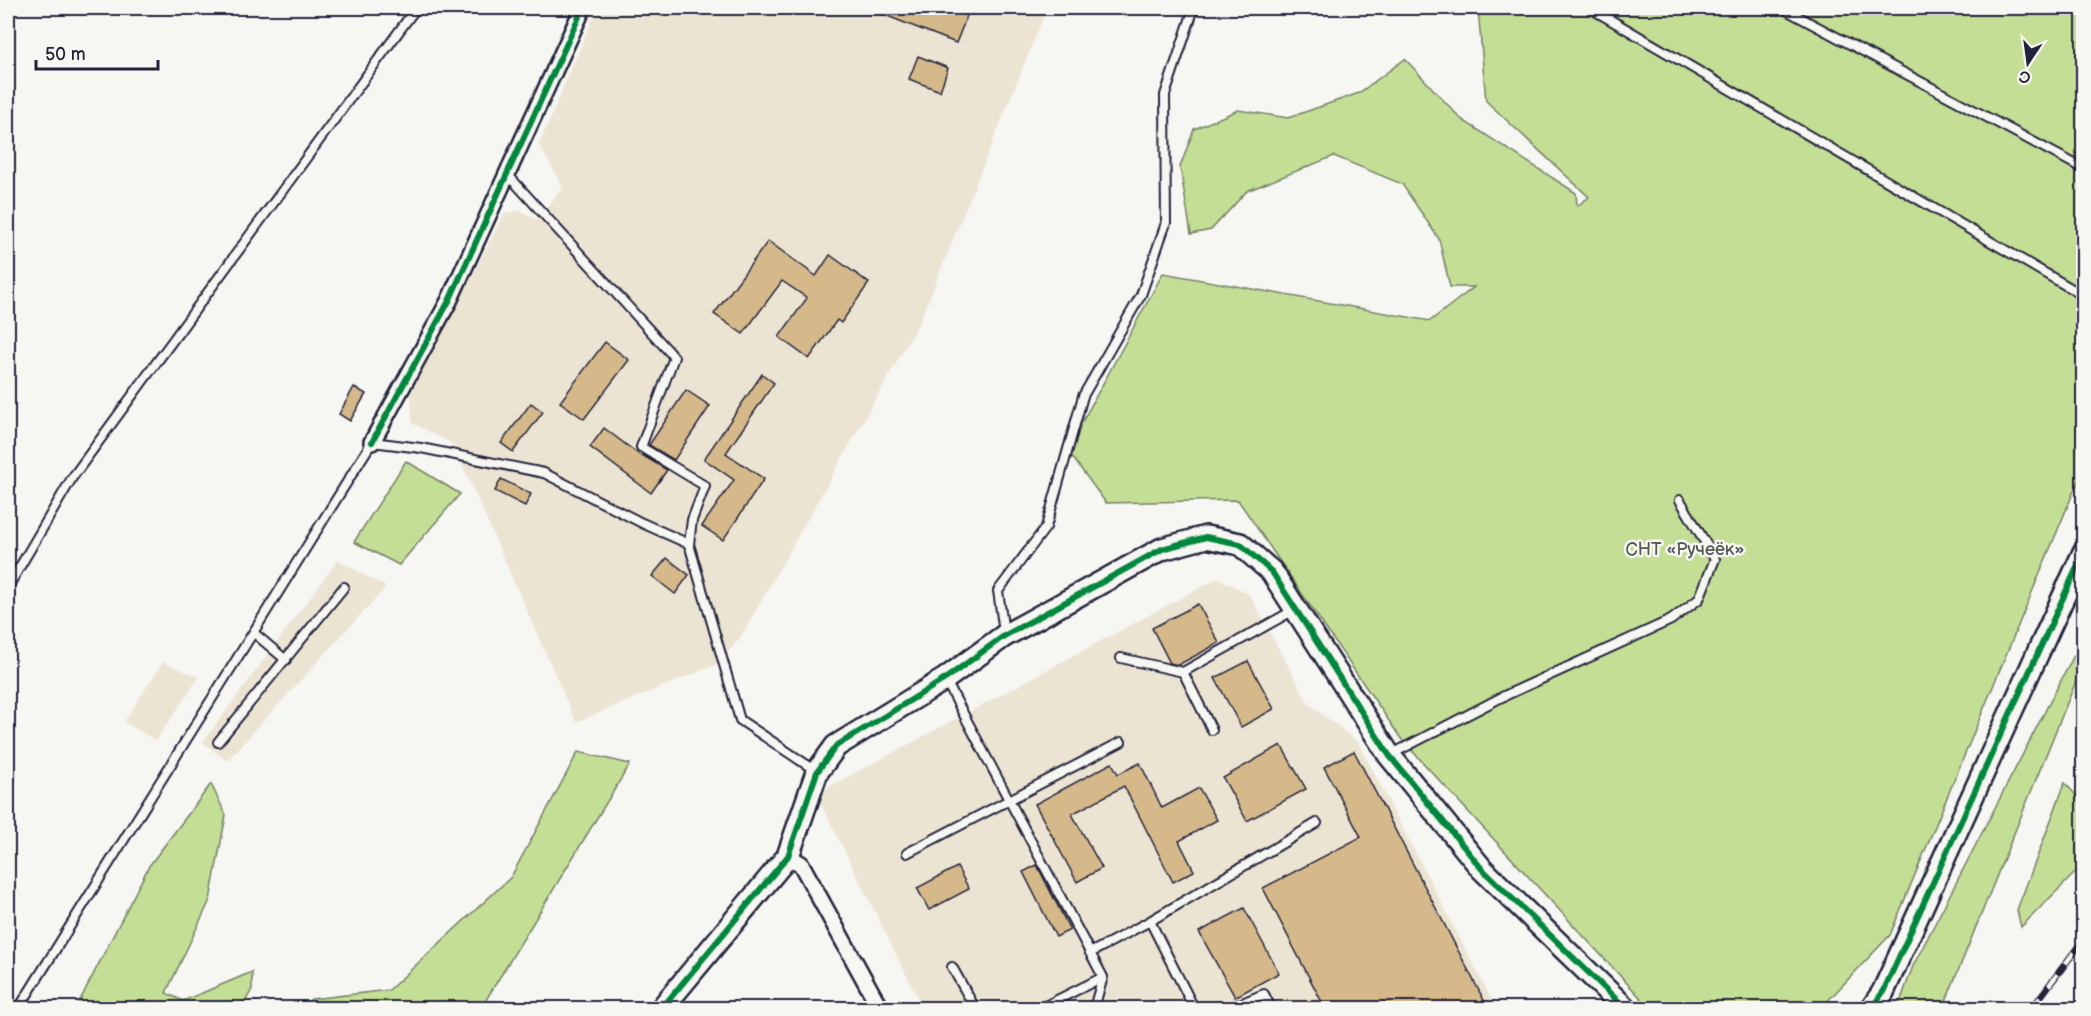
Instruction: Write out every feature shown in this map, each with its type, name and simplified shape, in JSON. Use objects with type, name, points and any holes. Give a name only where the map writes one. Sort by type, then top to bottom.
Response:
[{"type":"street","points":[[372,442],[449,301],[583,8]]},
{"type":"street","points":[[662,1008],[788,856],[817,772],[836,746],[945,679],[1004,636],[1162,549],[1206,537],[1240,544],[1272,572],[1389,755],[1482,869],[1625,1008]]},
{"type":"street","points":[[1872,1008],[1883,993],[2084,552]]},
{"type":"street","points":[[788,856],[801,864],[880,1008]]},
{"type":"lane","points":[[8,587],[72,478],[416,8]]},
{"type":"lane","points":[[1004,636],[998,591],[1046,527],[1083,396],[1141,295],[1166,223],[1164,95],[1194,8]]},
{"type":"lane","points":[[1786,10],[2084,169]]},
{"type":"lane","points":[[1597,12],[2084,296]]},
{"type":"lane","points":[[507,174],[674,357],[641,447],[705,486],[692,520],[689,544],[740,720],[817,772]]},
{"type":"lane","points":[[19,1008],[372,442],[421,448],[544,473],[642,523],[689,544]]},
{"type":"lane","points":[[1389,755],[1502,697],[1671,620],[1699,599],[1714,559],[1680,500]]},
{"type":"lane","points":[[218,742],[344,587]]},
{"type":"lane","points":[[1121,658],[1183,672],[1295,609]]},
{"type":"lane","points":[[254,633],[285,660]]},
{"type":"lane","points":[[1183,672],[1212,730]]},
{"type":"lane","points":[[945,679],[1103,977],[1094,1008]]},
{"type":"lane","points":[[907,853],[1121,742]]},
{"type":"lane","points":[[1090,953],[1150,921],[1317,823]]},
{"type":"lane","points":[[1150,921],[1194,1008]]},
{"type":"lane","points":[[952,967],[975,1008]]},
{"type":"lane","points":[[1041,1008],[1103,977]]},
{"type":"lane","points":[[1230,1008],[1264,994],[1271,1008]]},
{"type":"shaded area","points":[[597,8],[1047,8],[920,321],[740,638],[718,664],[576,722],[453,444],[412,423],[411,393],[504,214],[520,210],[537,220],[563,187],[539,145]]},
{"type":"shaded area","points":[[338,560],[386,587],[227,761],[203,742]]},
{"type":"shaded area","points":[[1218,578],[1249,594],[1309,704],[1358,742],[1496,1008],[923,1008],[816,794]]},
{"type":"shaded area","points":[[163,662],[199,677],[156,741],[124,722]]},
{"type":"shaded area","points":[[810,1006],[811,1008],[672,1008]]},
{"type":"green space","name":"СНТ «Ручеёк»","points":[[1478,8],[2083,8],[2083,469],[1890,935],[1821,1008],[1650,1008],[1402,740],[1238,500],[1106,503],[1067,450],[1163,273],[1430,321],[1474,287],[1450,287],[1439,239],[1402,184],[1334,156],[1247,191],[1211,230],[1191,234],[1180,167],[1194,129],[1238,110],[1288,118],[1359,93],[1405,59],[1461,119],[1576,193],[1577,206],[1589,197],[1486,101]]},
{"type":"green space","points":[[406,461],[460,494],[399,565],[354,542]]},
{"type":"green space","points":[[2083,638],[2083,664],[1943,1008],[1898,1008],[1913,966]]},
{"type":"green space","points":[[578,752],[630,764],[481,1008],[304,1008],[311,999],[389,990],[511,877]]},
{"type":"green space","points":[[2065,783],[2083,803],[2083,865],[2021,927],[2017,910]]},
{"type":"green space","points":[[211,784],[226,815],[210,900],[166,993],[183,1001],[252,972],[252,989],[242,1008],[76,1008],[149,866]]},
{"type":"building","points":[[867,8],[970,8],[956,43]]},
{"type":"building","points":[[918,56],[948,68],[940,91],[909,79]]},
{"type":"building","points":[[768,241],[816,276],[830,255],[869,283],[841,323],[837,320],[809,359],[779,337],[807,298],[782,281],[743,334],[714,314]]},
{"type":"building","points":[[605,342],[629,360],[584,419],[560,402]]},
{"type":"building","points":[[762,374],[774,383],[726,453],[764,479],[723,540],[702,526],[734,480],[704,459]]},
{"type":"building","points":[[354,387],[366,394],[350,421],[339,414]]},
{"type":"building","points":[[686,390],[710,406],[674,460],[649,445]]},
{"type":"building","points":[[531,403],[543,412],[513,452],[501,443]]},
{"type":"building","points":[[604,428],[641,456],[667,470],[651,493],[590,447]]},
{"type":"building","points":[[501,479],[531,494],[525,506],[495,491]]},
{"type":"building","points":[[667,558],[689,575],[675,594],[652,576]]},
{"type":"building","points":[[1198,604],[1219,643],[1178,665],[1170,663],[1152,628]]},
{"type":"building","points":[[1248,661],[1274,709],[1241,727],[1215,678]]},
{"type":"building","points":[[1281,745],[1306,789],[1247,821],[1223,778]]},
{"type":"building","points":[[1354,751],[1488,1008],[1325,1008],[1263,888],[1361,837],[1324,767]]},
{"type":"building","points":[[1112,763],[1118,774],[1140,763],[1162,808],[1199,788],[1217,820],[1179,841],[1194,871],[1173,882],[1124,786],[1072,814],[1102,868],[1077,882],[1035,804]]},
{"type":"building","points":[[1037,865],[1070,930],[1056,937],[1023,872]]},
{"type":"building","points":[[957,867],[969,889],[929,910],[917,888]]},
{"type":"building","points":[[1244,908],[1279,973],[1235,997],[1199,932]]},
{"type":"railway","points":[[2032,1008],[2084,939]]},
{"type":"cycle path","points":[[372,442],[449,301],[583,8]]},
{"type":"cycle path","points":[[662,1008],[788,856],[817,772],[836,746],[945,679],[1004,636],[1162,549],[1206,537],[1240,544],[1272,572],[1389,755],[1482,869],[1625,1008]]},
{"type":"cycle path","points":[[1872,1008],[1883,992],[2084,552]]}]
